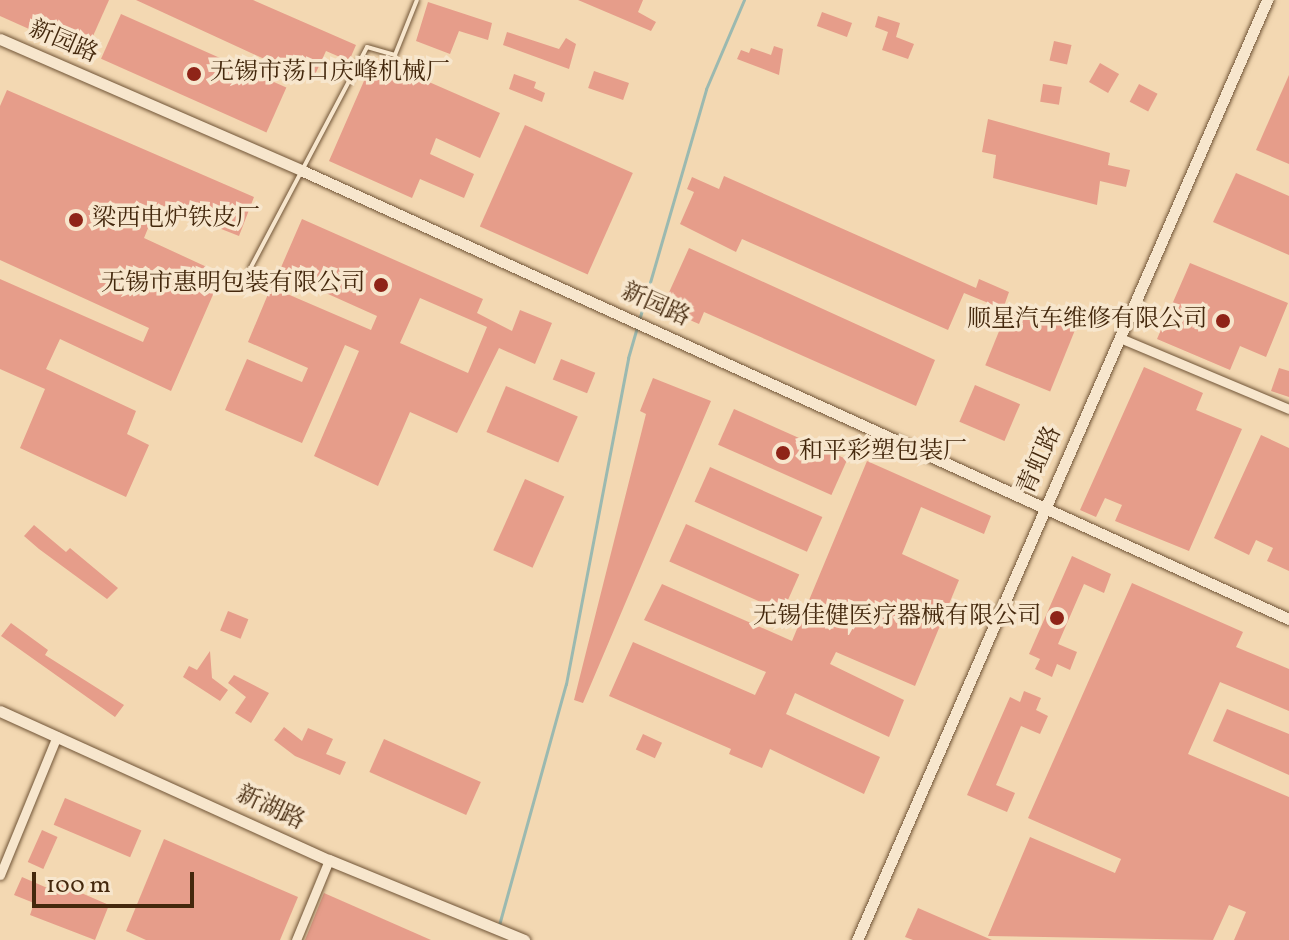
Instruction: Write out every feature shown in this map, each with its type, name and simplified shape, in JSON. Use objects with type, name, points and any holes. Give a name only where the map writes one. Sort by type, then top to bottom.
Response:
[{"type":"street","name":"青虹路","points":[[857,940],[1267,0]]},
{"type":"street","name":"新园路","points":[[0,39],[303,171],[1289,619]]},
{"type":"street","points":[[1120,338],[1289,409]]},
{"type":"street","name":"新湖路","points":[[0,711],[329,860],[524,940]]},
{"type":"street","points":[[0,875],[57,736]]},
{"type":"street","points":[[296,940],[329,860]]},
{"type":"lane","points":[[250,269],[367,47],[395,55],[417,0]]},
{"type":"building","points":[[0,0],[109,0],[85,54],[0,16]]},
{"type":"building","points":[[136,0],[253,0],[356,45],[349,61],[326,51],[312,81]]},
{"type":"building","points":[[578,0],[643,0],[638,12],[656,22],[651,31]]},
{"type":"building","points":[[428,2],[492,23],[488,40],[459,31],[450,54],[416,41]]},
{"type":"building","points":[[822,12],[852,23],[847,37],[817,26]]},
{"type":"building","name":"无锡市荡口庆峰机械厂","points":[[121,14],[286,88],[266,132],[101,59]]},
{"type":"building","points":[[878,16],[900,23],[896,37],[914,44],[908,59],[882,50],[888,32],[875,27]]},
{"type":"building","points":[[507,32],[559,49],[566,38],[576,44],[569,69],[503,45]]},
{"type":"building","points":[[1054,41],[1072,45],[1067,65],[1050,60]]},
{"type":"building","points":[[774,46],[783,49],[779,75],[737,59],[741,50],[749,53],[751,48],[771,55]]},
{"type":"building","points":[[374,58],[500,113],[480,158],[436,138],[430,154],[474,174],[464,198],[420,179],[412,198],[329,161]]},
{"type":"building","points":[[1100,63],[1119,74],[1108,93],[1089,82]]},
{"type":"building","points":[[594,71],[629,83],[623,100],[588,88]]},
{"type":"building","points":[[514,74],[536,82],[534,88],[545,93],[542,102],[509,89]]},
{"type":"building","points":[[1289,75],[1289,164],[1256,150]]},
{"type":"building","points":[[1043,84],[1062,87],[1059,105],[1040,102]]},
{"type":"building","points":[[1139,84],[1158,94],[1148,112],[1130,102]]},
{"type":"building","name":"梁西电炉铁皮厂","points":[[7,90],[254,197],[239,236],[158,204],[144,238],[222,274],[171,391],[60,339],[46,369],[136,411],[127,434],[149,445],[126,497],[20,448],[45,389],[0,369],[0,279],[143,342],[149,328],[0,260],[0,106]]},
{"type":"building","points":[[988,119],[1110,153],[1108,165],[1130,170],[1126,187],[1100,181],[1097,205],[993,178],[996,155],[982,152]]},
{"type":"building","points":[[525,125],[633,173],[588,274],[480,226]]},
{"type":"building","points":[[1236,173],[1289,196],[1289,255],[1213,222]]},
{"type":"building","points":[[724,176],[976,288],[979,279],[1009,292],[1003,309],[964,293],[948,330],[742,239],[736,252],[680,224],[694,192],[687,189],[692,177],[719,189]]},
{"type":"building","points":[[302,219],[483,299],[477,313],[512,331],[520,310],[552,323],[535,364],[499,348],[457,433],[410,412],[378,486],[314,456],[359,351],[345,345],[302,443],[225,410],[247,359],[302,382],[308,368],[248,342],[271,287],[371,330],[377,316],[279,272]],"holes":[[[420,298],[487,327],[468,373],[400,343]]]},
{"type":"building","points":[[689,248],[935,360],[916,406],[704,312],[699,324],[662,308]]},
{"type":"building","name":"顺星汽车维修有限公司","points":[[1190,263],[1288,303],[1266,357],[1240,346],[1230,370],[1157,339]]},
{"type":"building","points":[[1010,304],[1075,330],[1050,391],[985,365]]},
{"type":"building","points":[[561,359],[595,373],[587,393],[553,379]]},
{"type":"building","points":[[1144,367],[1203,393],[1196,410],[1242,429],[1189,551],[1115,521],[1122,505],[1105,498],[1096,517],[1080,510]]},
{"type":"building","points":[[1279,368],[1289,371],[1289,397],[1271,391]]},
{"type":"building","points":[[653,378],[711,401],[583,703],[574,700],[646,414],[640,411]]},
{"type":"building","points":[[975,385],[1020,404],[1004,441],[959,422]]},
{"type":"building","points":[[506,386],[578,416],[558,463],[486,432]]},
{"type":"building","name":"和平彩塑包装厂","points":[[734,409],[847,459],[831,495],[718,445]]},
{"type":"building","points":[[1261,435],[1289,448],[1289,571],[1267,561],[1273,548],[1256,540],[1249,555],[1214,538]]},
{"type":"building","points":[[867,461],[991,516],[984,534],[921,507],[902,554],[959,580],[915,686],[836,652],[830,664],[904,700],[889,737],[795,693],[786,714],[880,757],[864,794],[770,749],[762,768],[729,754],[731,749],[609,696],[633,642],[755,695],[766,672],[644,620],[662,584],[792,641]]},
{"type":"building","points":[[710,467],[822,517],[807,552],[695,502]]},
{"type":"building","points":[[525,479],[564,496],[533,568],[493,550]]},
{"type":"building","points":[[686,524],[799,574],[783,612],[669,561]]},
{"type":"building","points":[[34,525],[66,552],[70,548],[118,588],[107,599],[39,549],[24,536]]},
{"type":"building","name":"无锡佳健医疗器械有限公司","points":[[1072,556],[1111,574],[1104,593],[1084,584],[1058,644],[1077,652],[1070,670],[1057,664],[1052,677],[1035,669],[1040,659],[1029,654]]},
{"type":"building","points":[[1132,583],[1243,632],[1236,647],[1289,669],[1289,711],[1220,682],[1188,754],[1289,797],[1289,940],[1234,940],[1246,912],[1229,905],[1213,940],[988,936],[1030,837],[1115,873],[1121,859],[1028,818]]},
{"type":"building","points":[[228,611],[248,619],[241,639],[220,630]]},
{"type":"building","points":[[11,623],[48,650],[45,655],[124,705],[115,717],[1,636]]},
{"type":"building","points":[[210,651],[212,678],[228,690],[220,701],[183,677],[189,666],[197,670]]},
{"type":"building","points":[[234,675],[269,693],[251,723],[235,713],[246,697],[228,683]]},
{"type":"building","points":[[1024,691],[1041,698],[1036,710],[1048,716],[1040,734],[1021,726],[996,785],[1015,793],[1007,812],[967,795],[1010,697],[1020,702]]},
{"type":"building","points":[[1227,709],[1289,734],[1289,775],[1213,741]]},
{"type":"building","points":[[284,727],[302,741],[308,728],[333,739],[326,754],[346,762],[340,775],[295,756],[274,740]]},
{"type":"building","points":[[643,734],[662,743],[655,758],[636,749]]},
{"type":"building","points":[[384,739],[481,782],[466,815],[369,772]]},
{"type":"building","points":[[65,798],[141,830],[130,857],[54,825]]},
{"type":"building","points":[[42,830],[58,837],[43,869],[28,862]]},
{"type":"building","points":[[164,839],[298,897],[280,940],[146,940],[126,931]]},
{"type":"building","points":[[22,877],[52,890],[56,882],[109,905],[95,940],[30,915],[34,903],[14,895]]},
{"type":"building","points":[[324,893],[431,940],[305,940]]},
{"type":"building","points":[[918,908],[992,940],[913,940],[905,937]]},
{"type":"waterway","points":[[499,925],[566,684],[628,358],[706,89],[744,0]]},
{"type":"place","name":"无锡市荡口庆峰机械厂","points":[[194,74]]},
{"type":"place","name":"梁西电炉铁皮厂","points":[[76,220]]},
{"type":"place","name":"无锡市惠明包装有限公司","points":[[381,285]]},
{"type":"place","name":"顺星汽车维修有限公司","points":[[1223,321]]},
{"type":"place","name":"和平彩塑包装厂","points":[[783,453]]},
{"type":"place","name":"无锡佳健医疗器械有限公司","points":[[1057,618]]}]
